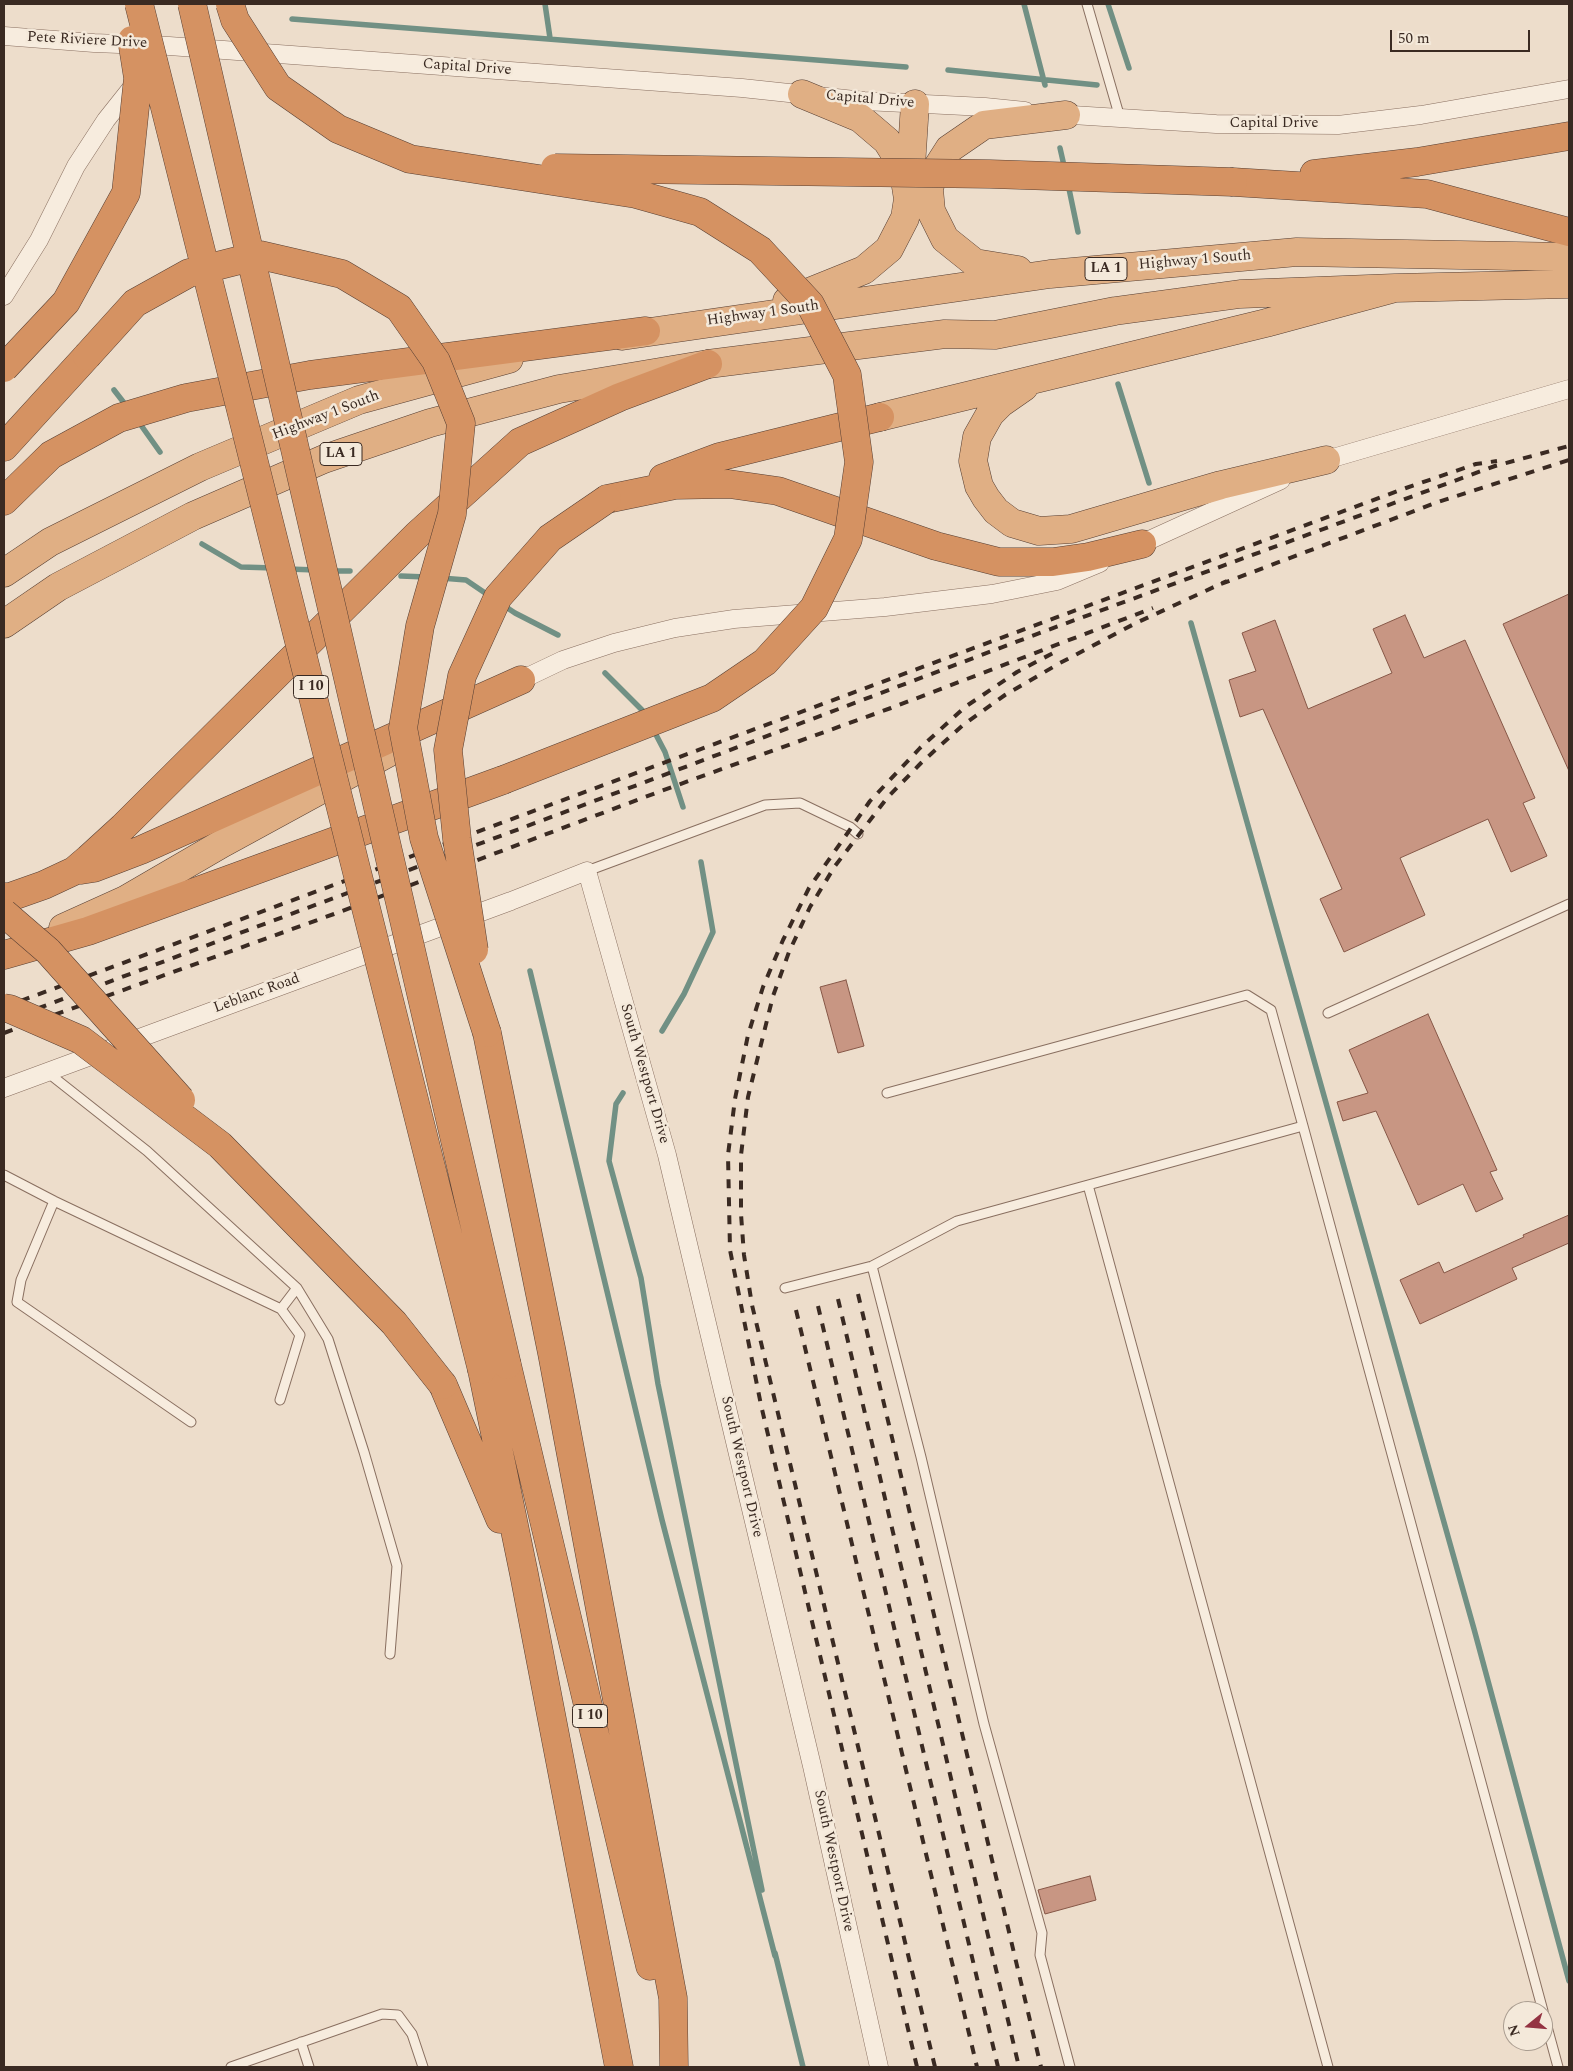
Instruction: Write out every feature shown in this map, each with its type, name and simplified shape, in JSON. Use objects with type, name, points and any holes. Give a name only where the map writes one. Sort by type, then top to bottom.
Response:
[{"type":"highway","points":[[4,368],[66,302],[126,193],[138,78],[127,4]]},
{"type":"highway","name":"I 10","points":[[139,4],[674,2067]]},
{"type":"highway","name":"I 10","points":[[192,4],[494,1368],[524,1574],[619,2067]]},
{"type":"highway","points":[[4,954],[88,931],[503,780],[712,698],[765,662],[814,608],[848,539],[859,462],[847,375],[810,304],[760,250],[700,212],[636,194],[458,168],[410,159],[338,129],[278,87],[235,20],[230,4]]},
{"type":"highway","points":[[802,94],[860,118],[886,141],[897,157],[905,180],[919,194],[931,211],[945,239],[975,264],[1050,274]]},
{"type":"highway","points":[[919,194],[924,104]]},
{"type":"highway","points":[[750,316],[864,270],[889,249],[919,194],[949,149],[984,125],[1066,115]]},
{"type":"highway","points":[[1233,182],[1418,162],[1569,136]]},
{"type":"highway","points":[[458,168],[592,168],[950,174],[1233,182],[1427,194],[1569,232]]},
{"type":"highway","name":"Highway 1 South","points":[[4,573],[50,542],[200,467],[359,400],[489,363],[646,331],[1050,274],[1297,252],[1569,258]]},
{"type":"highway","points":[[4,447],[135,303],[189,273],[260,255],[342,274],[399,308],[436,361],[460,423],[452,514],[420,626],[403,728],[424,838],[487,1033]]},
{"type":"highway","points":[[674,2067],[673,1998],[552,1353],[487,1033],[457,839],[448,750],[462,676],[498,597],[550,538],[608,499],[719,457],[1266,323],[1395,288],[1569,284]]},
{"type":"highway","name":"LA 1","points":[[4,624],[58,588],[193,516],[324,459],[430,423],[559,389],[708,364],[945,334],[995,335],[1115,311],[1240,294],[1395,288]]},
{"type":"highway","points":[[4,501],[51,455],[119,418],[186,398],[310,375],[646,331]]},
{"type":"highway","points":[[74,871],[123,827],[417,535],[520,442],[620,397],[708,364]]},
{"type":"highway","points":[[1033,381],[1001,403],[990,414],[977,437],[973,461],[979,486],[996,511],[1012,522],[1039,531],[1070,529],[1221,485],[1326,460]]},
{"type":"highway","points":[[608,499],[674,485],[729,484],[778,491],[936,546],[998,562],[1054,562],[1088,557],[1142,544]]},
{"type":"highway","points":[[4,954],[125,900],[223,842],[521,680]]},
{"type":"highway","points":[[4,897],[10,897],[44,885],[74,871],[94,868],[141,850],[521,680]]},
{"type":"highway","points":[[4,913],[48,951],[220,1145],[394,1322],[443,1385],[524,1574]]},
{"type":"highway","points":[[4,1008],[81,1040],[220,1145]]},
{"type":"street","name":"Pete Riviere Drive","points":[[4,36],[94,43],[170,46]]},
{"type":"street","name":"Capital Drive","points":[[170,46],[742,88],[864,102],[985,107],[1066,115],[1216,124],[1338,125],[1421,115],[1569,89]]},
{"type":"street","points":[[4,296],[39,240],[76,166],[106,120],[143,73],[170,46]]},
{"type":"street","points":[[521,680],[572,657],[614,643],[675,628],[734,619],[885,607],[992,594],[1056,581],[1326,460],[1569,389]]},
{"type":"street","name":"Leblanc Road","points":[[4,1088],[511,901],[586,871]]},
{"type":"street","name":"South Westport Drive","points":[[586,871],[669,1164],[812,1766],[879,2067]]},
{"type":"lane","points":[[1087,4],[1120,118]]},
{"type":"lane","points":[[586,871],[765,805],[800,804],[850,828],[858,834]]},
{"type":"lane","points":[[1328,1013],[1569,904]]},
{"type":"lane","points":[[887,1093],[1248,995],[1271,1010],[1540,2001]]},
{"type":"lane","points":[[47,1072],[147,1151],[297,1288],[328,1339],[364,1452],[397,1566],[390,1654]]},
{"type":"lane","points":[[785,1288],[872,1266],[957,1221],[1302,1126]]},
{"type":"lane","points":[[4,1175],[54,1201],[281,1309],[300,1335],[280,1400]]},
{"type":"lane","points":[[1088,1185],[1328,2067]]},
{"type":"lane","points":[[54,1201],[21,1280],[17,1302],[191,1422]]},
{"type":"lane","points":[[872,1266],[921,1457],[977,1696],[1042,1933],[1040,1955],[1070,2067]]},
{"type":"lane","points":[[281,1309],[297,1288]]},
{"type":"lane","points":[[231,2067],[382,2014],[398,2016],[412,2034],[423,2067]]},
{"type":"lane","points":[[300,2042],[309,2067]]},
{"type":"lane","points":[[1553,2049],[1558,2067]]},
{"type":"building","points":[[1569,594],[1569,771],[1503,624]]},
{"type":"building","points":[[1405,615],[1424,658],[1465,640],[1535,798],[1523,803],[1547,856],[1511,872],[1488,819],[1400,858],[1425,915],[1344,952],[1320,899],[1342,889],[1263,709],[1240,717],[1229,680],[1256,671],[1242,633],[1275,620],[1308,709],[1392,673],[1373,629]]},
{"type":"building","points":[[846,980],[864,1046],[838,1053],[820,987]]},
{"type":"building","points":[[1428,1014],[1497,1170],[1490,1172],[1503,1199],[1476,1212],[1463,1184],[1418,1205],[1376,1111],[1343,1121],[1337,1102],[1368,1093],[1349,1050]]},
{"type":"building","points":[[1569,1215],[1569,1243],[1512,1268],[1517,1279],[1420,1324],[1400,1280],[1439,1262],[1444,1273]]},
{"type":"building","points":[[1090,1876],[1096,1900],[1045,1914],[1038,1890]]},
{"type":"waterway","points":[[545,4],[550,38]]},
{"type":"waterway","points":[[1024,4],[1045,85]]},
{"type":"waterway","points":[[1108,4],[1129,68]]},
{"type":"waterway","points":[[292,19],[906,67]]},
{"type":"waterway","points":[[948,70],[1097,85]]},
{"type":"waterway","points":[[1060,148],[1065,170]]},
{"type":"waterway","points":[[1068,184],[1078,232]]},
{"type":"waterway","points":[[1118,384],[1149,483]]},
{"type":"waterway","points":[[114,390],[128,408]]},
{"type":"waterway","points":[[138,421],[160,452]]},
{"type":"waterway","points":[[202,544],[241,567],[274,568]]},
{"type":"waterway","points":[[288,569],[316,570]]},
{"type":"waterway","points":[[330,571],[350,571]]},
{"type":"waterway","points":[[401,576],[426,577]]},
{"type":"waterway","points":[[441,578],[466,580],[491,597]]},
{"type":"waterway","points":[[503,605],[558,635]]},
{"type":"waterway","points":[[1191,623],[1474,1629],[1569,1981]]},
{"type":"waterway","points":[[605,673],[643,711],[646,717]]},
{"type":"waterway","points":[[653,729],[665,752],[683,807]]},
{"type":"waterway","points":[[662,1031],[684,994],[713,932],[701,862]]},
{"type":"waterway","points":[[530,971],[662,1520],[775,1956]]},
{"type":"waterway","points":[[623,1093],[616,1104],[609,1161],[641,1278],[658,1384],[762,1890]]},
{"type":"waterway","points":[[775,1953],[803,2067]]},
{"type":"railway","points":[[4,1021],[1045,631],[1495,466],[1569,446]]},
{"type":"railway","points":[[1221,584],[1438,502],[1569,460]]},
{"type":"railway","points":[[4,1007],[1406,488],[1476,464],[1497,461]]},
{"type":"railway","points":[[935,2067],[752,1305],[744,1255],[741,1214],[741,1155],[748,1097],[773,996],[789,952],[810,907],[835,866],[887,798],[921,763],[963,725],[1005,695],[1060,663],[1136,623],[1227,581]]},
{"type":"railway","points":[[4,1033],[334,914],[661,791],[891,708],[1153,608]]},
{"type":"railway","points":[[917,2067],[761,1405],[730,1250],[728,1155],[735,1099],[748,1035],[763,987],[783,940],[809,888],[870,801],[920,748],[965,707],[1017,672],[1055,652]]},
{"type":"railway","points":[[858,1294],[1041,2067]]},
{"type":"railway","points":[[838,1299],[1019,2067]]},
{"type":"railway","points":[[818,1306],[998,2067]]},
{"type":"railway","points":[[796,1310],[977,2067]]}]
